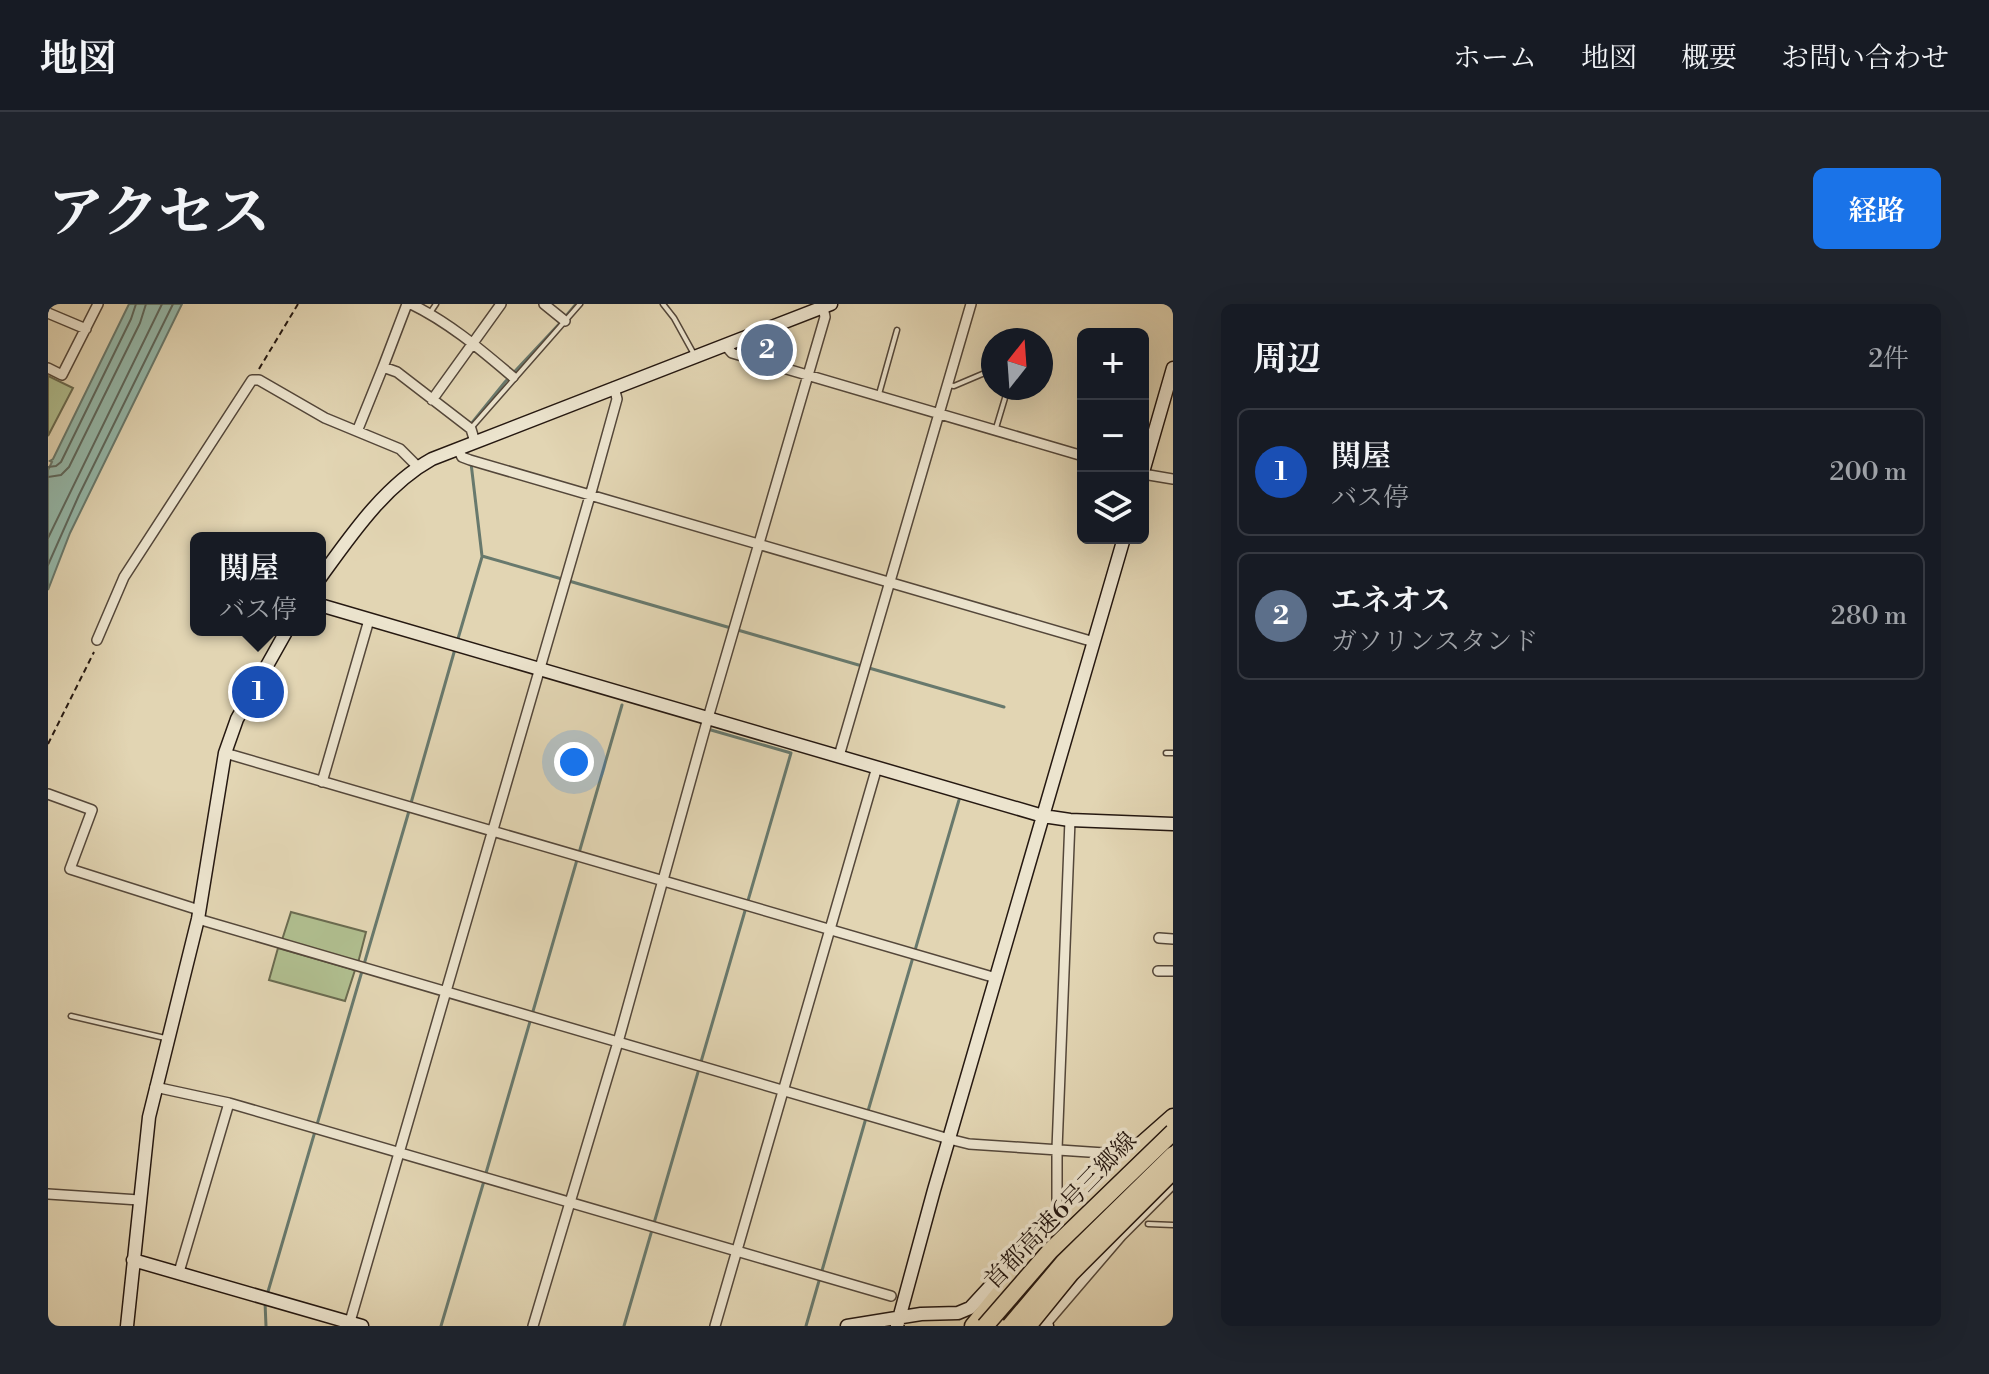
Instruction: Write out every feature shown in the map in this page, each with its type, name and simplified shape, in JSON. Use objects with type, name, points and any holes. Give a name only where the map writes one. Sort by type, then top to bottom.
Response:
[{"type":"highway","points":[[973,1326],[1044,1239],[1088,1192],[1173,1114]]},
{"type":"highway","name":"首都高速6号三郷線","points":[[983,1326],[1050,1251],[1173,1132]]},
{"type":"highway","name":"首都高速6号三郷線","points":[[1010,1326],[1064,1262],[1173,1155]]},
{"type":"highway","points":[[1028,1326],[1071,1273],[1173,1171]]},
{"type":"street","points":[[48,368],[62,375],[98,304]]},
{"type":"street","points":[[358,429],[409,304],[433,309],[513,377]]},
{"type":"street","points":[[432,400],[501,304]]},
{"type":"street","points":[[544,304],[565,321]]},
{"type":"street","points":[[839,756],[971,304]]},
{"type":"street","points":[[326,570],[377,505],[418,467],[614,387],[827,306]]},
{"type":"street","points":[[533,1326],[618,1042],[827,306]]},
{"type":"street","points":[[48,313],[86,329]]},
{"type":"street","points":[[725,345],[732,353],[1077,454]]},
{"type":"street","points":[[383,367],[397,372],[471,429],[475,442]]},
{"type":"street","points":[[1143,472],[1173,368]]},
{"type":"street","points":[[97,640],[124,577],[252,380],[259,380],[325,418],[358,429],[400,449],[418,467]]},
{"type":"street","points":[[133,1260],[354,1325],[399,1152],[591,494],[617,399],[614,387]]},
{"type":"street","points":[[458,449],[462,457],[470,460],[1094,642]]},
{"type":"street","points":[[1149,474],[1173,479]]},
{"type":"street","points":[[898,1322],[1122,544]]},
{"type":"street","points":[[326,607],[1043,816],[1173,824]]},
{"type":"street","points":[[322,782],[369,620]]},
{"type":"street","points":[[127,1326],[139,1200],[155,1087],[198,914],[225,753],[237,719],[284,636]]},
{"type":"street","points":[[225,753],[996,978]]},
{"type":"street","points":[[715,1326],[877,767]]},
{"type":"street","points":[[48,794],[69,799],[92,810],[70,869],[198,914],[446,993],[949,1139],[969,1144],[1119,1154]]},
{"type":"street","points":[[1057,1214],[1070,820]]},
{"type":"street","points":[[1159,938],[1173,939]]},
{"type":"street","points":[[1158,971],[1173,971]]},
{"type":"street","points":[[155,1087],[229,1103],[891,1296]]},
{"type":"street","points":[[179,1272],[229,1103]]},
{"type":"street","points":[[847,1326],[898,1322],[958,1313],[970,1308],[1057,1214],[1119,1154],[1173,1114]]},
{"type":"street","points":[[983,1326],[1004,1323],[1032,1308],[1090,1242],[1173,1164]]},
{"type":"street","points":[[1046,1325],[1121,1236],[1173,1184]]},
{"type":"street","points":[[1147,1187],[1160,1197]]},
{"type":"street","points":[[48,1194],[139,1200]]},
{"type":"lane","points":[[471,429],[513,377],[580,304]]},
{"type":"lane","points":[[663,304],[695,356]]},
{"type":"lane","points":[[878,396],[897,330]]},
{"type":"lane","points":[[948,385],[954,386],[981,375]]},
{"type":"lane","points":[[996,430],[1005,400]]},
{"type":"lane","points":[[1166,753],[1173,753]]},
{"type":"lane","points":[[71,1016],[167,1038]]},
{"type":"lane","points":[[1148,1224],[1173,1225]]},
{"type":"path","points":[[252,380],[298,304]]},
{"type":"path","points":[[48,744],[97,640]]},
{"type":"green space","points":[[48,376],[73,388],[48,436]]},
{"type":"green space","points":[[291,912],[366,932],[358,963],[282,940]]},
{"type":"green space","points":[[278,948],[355,970],[345,1001],[269,980]]},
{"type":"water","points":[[129,304],[182,304],[70,533],[48,590],[50,461]]},
{"type":"waterway","points":[[566,316],[576,304]]},
{"type":"waterway","points":[[471,424],[561,322]]},
{"type":"waterway","points":[[471,463],[482,556],[562,579]]},
{"type":"waterway","points":[[457,642],[482,557]]},
{"type":"waterway","points":[[569,581],[862,666]]},
{"type":"waterway","points":[[411,803],[455,649]]},
{"type":"waterway","points":[[869,668],[1004,707]]},
{"type":"waterway","points":[[486,1173],[622,705]]},
{"type":"waterway","points":[[624,1326],[791,753],[711,730]]},
{"type":"waterway","points":[[868,1111],[959,800]]},
{"type":"waterway","points":[[267,1295],[409,811]]},
{"type":"waterway","points":[[806,1326],[866,1118]]},
{"type":"waterway","points":[[441,1326],[484,1181]]},
{"type":"waterway","points":[[265,1302],[266,1326]]},
{"type":"place","name":"エネオス","points":[[767,350]]},
{"type":"place","name":"関屋","points":[[258,692]]}]
